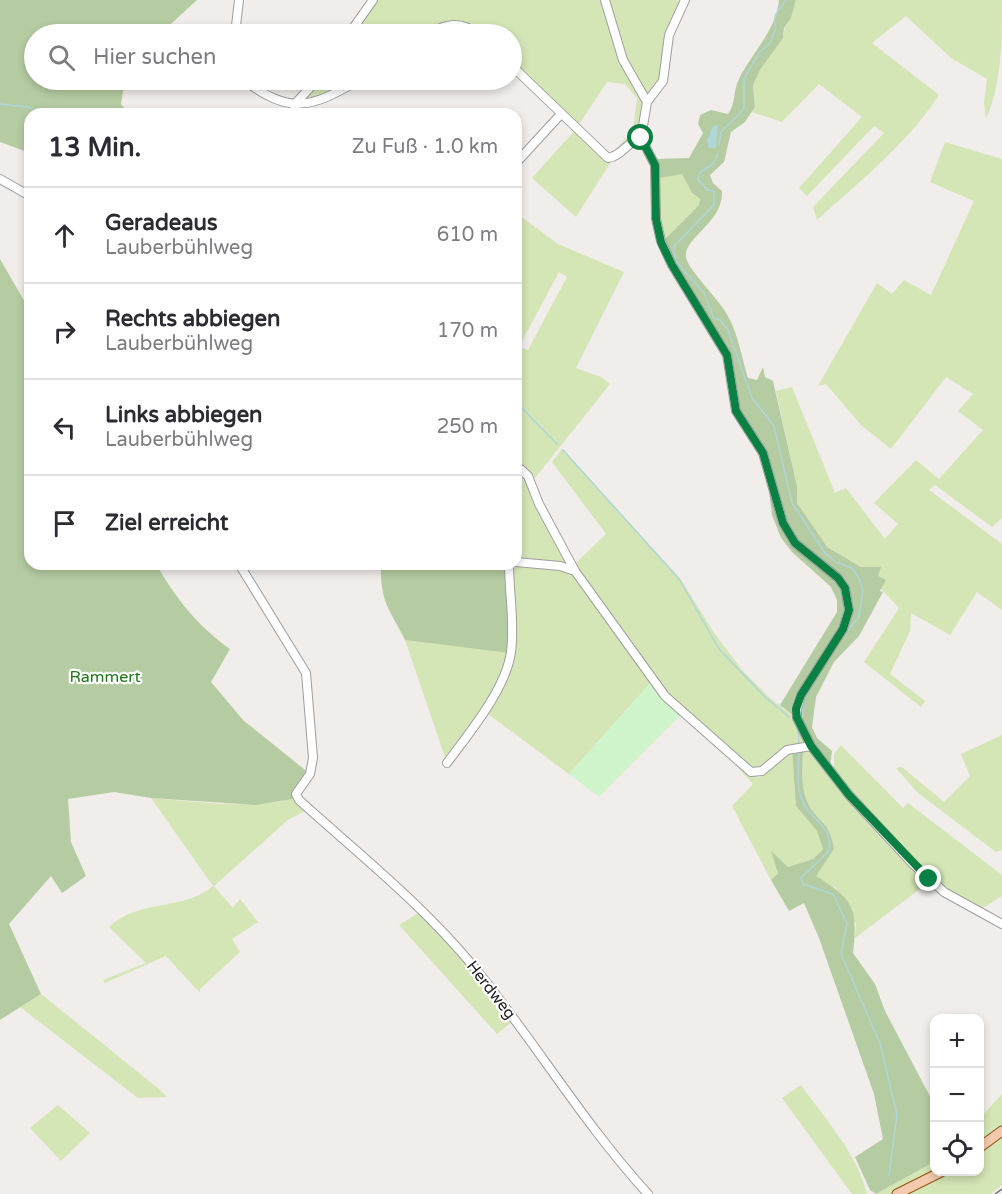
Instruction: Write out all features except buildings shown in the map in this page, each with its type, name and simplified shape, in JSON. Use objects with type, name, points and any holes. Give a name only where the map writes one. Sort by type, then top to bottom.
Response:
[{"type":"main road","points":[[984,1144],[1002,1131]]},
{"type":"main road","points":[[897,1194],[932,1176]]},
{"type":"street","points":[[236,24],[239,0]]},
{"type":"street","points":[[356,24],[373,0]]},
{"type":"street","points":[[605,0],[624,60],[646,102]]},
{"type":"street","points":[[685,0],[669,35],[668,60],[663,81],[646,102],[641,138],[655,165],[656,219],[661,242],[672,265],[727,355],[736,411],[763,453],[783,523],[795,543],[838,578],[845,588],[849,610],[843,629],[801,695],[796,709],[797,718],[808,746],[849,795],[921,872],[950,896],[1002,924]]},
{"type":"street","points":[[522,76],[609,158],[614,157],[634,140],[641,138]]},
{"type":"street","points":[[259,90],[274,100],[294,105],[318,99],[337,90]]},
{"type":"street","points":[[294,108],[294,105],[308,90]]},
{"type":"street","points":[[522,156],[561,114]]},
{"type":"street","points":[[0,179],[24,193]]},
{"type":"street","points":[[522,470],[528,476],[539,504],[575,571],[665,696],[751,772],[762,771],[793,748],[808,746]]},
{"type":"street","points":[[522,563],[560,566],[575,571]]},
{"type":"street","name":"Herdweg","points":[[243,570],[306,674],[313,758],[310,774],[296,794],[309,809],[449,938],[474,967],[599,1136],[648,1194]]},
{"type":"street","points":[[447,763],[488,703],[509,660],[512,623],[509,570]]},
{"type":"green space","points":[[0,0],[197,0],[171,24],[24,24],[24,90],[123,90],[121,104],[124,108],[24,108],[24,151],[0,142]]},
{"type":"green space","points":[[373,0],[677,0],[683,4],[676,16],[663,81],[647,102],[642,134],[614,157],[576,217],[532,178],[576,129],[522,76],[522,24],[356,24]],"holes":[[[607,82],[625,84],[637,98],[633,130],[608,158],[576,129]]]},
{"type":"green space","points":[[779,0],[796,0],[791,18],[784,28],[783,38],[760,70],[753,85],[755,107],[745,122],[731,132],[724,162],[710,175],[713,183],[722,191],[721,202],[717,212],[691,243],[686,257],[693,270],[726,312],[738,341],[748,378],[757,380],[763,367],[765,377],[773,381],[797,486],[797,503],[827,547],[861,567],[881,567],[878,576],[886,580],[880,591],[883,592],[859,636],[834,662],[816,697],[812,727],[817,738],[832,751],[830,766],[794,716],[780,705],[837,612],[837,600],[831,587],[792,552],[781,538],[772,515],[764,452],[737,411],[732,370],[663,241],[699,205],[700,199],[692,193],[682,174],[659,178],[656,159],[689,158],[703,133],[698,124],[700,115],[711,110],[728,114],[739,79],[769,31]]},
{"type":"green space","points":[[796,0],[1002,0],[998,76],[986,119],[984,103],[987,79],[951,58],[906,16],[872,43],[939,95],[898,146],[817,220],[813,207],[884,133],[874,126],[807,196],[799,188],[862,117],[819,84],[782,122],[752,112],[755,107],[753,85],[760,70],[783,38]]},
{"type":"green space","points":[[308,90],[339,90],[294,105]]},
{"type":"green space","points":[[945,142],[1002,159],[1002,518],[992,527],[935,485],[929,490],[1002,544],[1002,610],[977,592],[950,635],[911,613],[910,631],[890,674],[925,701],[921,707],[864,662],[899,608],[861,567],[827,547],[804,516],[797,503],[797,486],[776,391],[792,387],[835,493],[846,488],[885,539],[898,524],[874,503],[916,460],[939,479],[983,430],[958,411],[973,394],[946,377],[891,449],[861,425],[826,384],[818,386],[877,283],[892,294],[904,280],[931,295],[974,201],[930,182]]},
{"type":"green space","points":[[682,173],[692,193],[700,199],[699,205],[663,241],[658,220],[659,178]]},
{"type":"green space","points":[[522,217],[558,244],[624,272],[576,368],[601,377],[610,384],[535,478],[529,476],[570,559],[652,681],[569,774],[484,711],[447,763],[405,640],[511,652],[509,570],[522,570],[522,348],[528,350],[567,277],[559,272],[522,341]]},
{"type":"green space","name":"Rammert","points":[[0,259],[24,301],[24,570],[160,570],[188,611],[230,649],[211,682],[243,720],[310,774],[292,799],[256,805],[151,798],[114,792],[68,799],[71,842],[86,876],[62,893],[51,876],[9,924],[41,994],[0,1020]]},
{"type":"green space","points":[[562,449],[680,578],[714,633],[743,671],[771,699],[794,716],[806,743],[754,771],[666,695],[658,684],[659,680],[657,681],[574,565],[606,534],[552,462]]},
{"type":"green space","points":[[381,570],[509,570],[511,653],[405,640],[390,612],[384,596]]},
{"type":"green space","points":[[652,681],[663,698],[681,715],[599,797],[569,774]]},
{"type":"green space","points":[[1002,735],[1002,850],[996,852],[918,793],[896,768],[902,767],[944,802],[970,776],[961,754]]},
{"type":"green space","points":[[841,745],[903,808],[908,803],[1002,875],[1002,896],[981,909],[940,885],[885,831],[834,772],[834,754]]},
{"type":"green space","points":[[803,748],[816,754],[859,813],[929,882],[855,938],[856,924],[837,889],[815,876],[834,849],[826,826],[810,808],[805,795],[802,774]]},
{"type":"green space","points":[[803,748],[802,774],[805,795],[811,808],[829,832],[834,849],[816,876],[839,892],[851,907],[855,926],[853,953],[875,984],[885,1011],[930,1096],[930,1164],[876,1194],[870,1190],[855,1157],[883,1139],[874,1094],[819,938],[804,903],[789,911],[771,880],[778,874],[771,851],[788,867],[813,859],[823,849],[817,831],[796,806],[792,750]]},
{"type":"green space","points":[[792,750],[796,806],[817,831],[823,849],[813,859],[788,867],[772,853],[778,875],[771,880],[732,806],[753,784],[726,754],[750,774],[759,778]]},
{"type":"green space","points":[[296,794],[309,809],[289,819],[214,886],[233,908],[240,899],[258,922],[232,939],[240,952],[200,989],[200,993],[166,956],[105,983],[103,980],[146,963],[109,927],[133,912],[189,899],[213,886],[151,798],[249,804],[286,800]]},
{"type":"green space","points":[[422,911],[471,968],[512,1022],[497,1034],[399,925]]},
{"type":"green space","points":[[41,994],[167,1097],[138,1098],[20,1007]]},
{"type":"green space","points":[[801,1085],[848,1150],[867,1194],[852,1194],[782,1098]]},
{"type":"green space","points":[[1002,1094],[1002,1185],[991,1194],[876,1194],[930,1164],[930,1176],[984,1176],[984,1114]]},
{"type":"green space","points":[[58,1105],[90,1133],[61,1161],[30,1128]]},
{"type":"water","points":[[718,125],[716,148],[709,148],[707,141],[713,126]]},
{"type":"waterway","points":[[719,145],[721,132],[744,109],[744,79],[759,53],[770,43],[776,27],[774,21],[776,14],[786,0]]},
{"type":"waterway","points":[[0,104],[30,108]]},
{"type":"waterway","points":[[718,154],[712,165],[699,173],[698,179],[707,190],[714,191],[714,205],[674,246],[675,260],[704,293],[714,318],[720,320],[728,330],[752,398],[774,426],[792,503],[825,553],[836,562],[852,568],[859,578],[863,590],[859,617],[843,636]]},
{"type":"waterway","points":[[522,408],[557,444]]},
{"type":"waterway","points":[[563,450],[679,579],[719,649],[765,697],[789,717]]},
{"type":"waterway","points":[[802,722],[804,699],[821,670]]},
{"type":"waterway","points":[[798,729],[799,745]]},
{"type":"waterway","points":[[799,750],[798,783],[801,796],[807,808],[825,830],[830,843],[829,851],[801,878],[803,884],[833,894],[847,923],[841,954],[880,1043],[897,1115],[889,1175]]},
{"type":"railway","points":[[995,1194],[1002,1189]]},
{"type":"route","points":[[641,138],[655,165],[656,219],[661,242],[672,265],[727,355],[736,411],[763,453],[783,523],[795,543],[838,578],[845,588],[848,599],[849,610],[843,629],[801,695],[796,709],[797,718],[811,746],[849,795],[929,879]]}]
